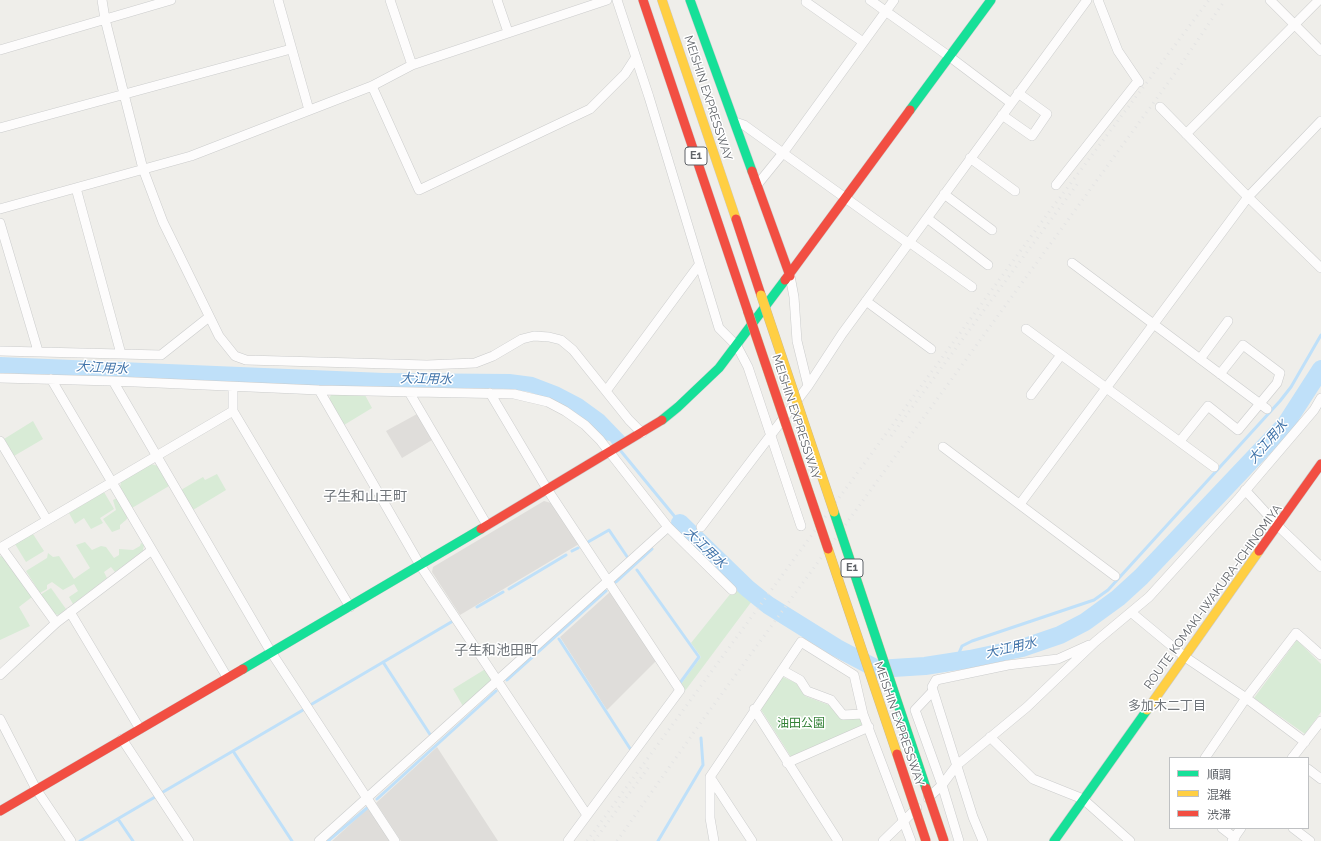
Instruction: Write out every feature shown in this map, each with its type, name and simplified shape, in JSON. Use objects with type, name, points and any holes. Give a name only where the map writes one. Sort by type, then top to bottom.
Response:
[{"type":"main road","name":"MEISHIN EXPRESSWAY","points":[[643,0],[926,841]]},
{"type":"main road","name":"MEISHIN EXPRESSWAY","points":[[662,0],[944,841]]},
{"type":"main road","points":[[690,0],[790,276]]},
{"type":"main road","points":[[0,811],[227,677],[350,607],[642,433],[666,416],[698,389],[719,368],[737,346],[790,276],[991,0]]},
{"type":"main road","name":"ROUTE KOMAKI-IWAKURA-ICHINOMIYA","points":[[1054,841],[1321,464]]},
{"type":"street","points":[[102,0],[123,95],[143,169],[163,222],[209,317],[219,336],[235,356],[246,360],[427,366],[474,363],[493,356],[522,339],[534,336],[549,337],[562,340],[573,350],[629,420],[642,433]]},
{"type":"street","points":[[0,50],[105,18],[171,0]]},
{"type":"street","points":[[278,0],[291,49],[310,110]]},
{"type":"street","points":[[390,0],[412,65]]},
{"type":"street","points":[[497,0],[508,32]]},
{"type":"street","points":[[0,209],[191,156],[372,86],[412,65],[607,0]]},
{"type":"street","points":[[617,0],[636,57],[719,328],[737,346],[748,367],[801,526]]},
{"type":"street","points":[[870,0],[1011,103]]},
{"type":"street","points":[[757,185],[783,153],[894,0]]},
{"type":"street","points":[[701,527],[808,386],[866,301],[1087,0]]},
{"type":"street","points":[[1056,185],[1138,82],[1118,51],[1098,0]]},
{"type":"street","points":[[1270,0],[1321,51]]},
{"type":"street","points":[[1186,134],[1319,0]]},
{"type":"street","points":[[806,2],[863,42]]},
{"type":"street","points":[[0,128],[291,49]]},
{"type":"street","points":[[372,86],[418,190],[590,109],[625,74],[636,57]]},
{"type":"street","points":[[1002,115],[1032,136],[1047,114],[1018,93]]},
{"type":"street","points":[[1160,107],[1248,197],[1321,268]]},
{"type":"street","points":[[735,122],[744,125],[972,288]]},
{"type":"street","points":[[1020,504],[1248,197],[1321,122]]},
{"type":"street","points":[[970,158],[1015,191]]},
{"type":"street","points":[[76,188],[121,354]]},
{"type":"street","points":[[944,194],[992,230]]},
{"type":"street","points":[[927,218],[988,265]]},
{"type":"street","points":[[0,223],[38,351]]},
{"type":"street","points":[[1072,263],[1264,407]]},
{"type":"street","points":[[606,391],[699,265]]},
{"type":"street","points":[[790,276],[794,297],[797,341],[808,386]]},
{"type":"street","points":[[866,301],[931,349]]},
{"type":"street","points":[[0,351],[161,355],[209,317]]},
{"type":"street","points":[[1200,359],[1228,321]]},
{"type":"street","points":[[1026,329],[1214,467]]},
{"type":"street","points":[[1180,441],[1208,406],[1238,430],[1264,407],[1277,383],[1280,373],[1243,345],[1220,374]]},
{"type":"street","points":[[1031,395],[1061,355]]},
{"type":"street","points":[[0,378],[112,381],[319,390],[514,394],[548,402],[565,411],[585,425],[611,451],[668,527],[732,590]]},
{"type":"street","points":[[51,379],[227,677]]},
{"type":"street","points":[[112,381],[271,652],[395,841]]},
{"type":"street","points":[[233,387],[234,411],[350,607]]},
{"type":"street","points":[[319,390],[420,565],[587,816]]},
{"type":"street","points":[[409,392],[488,525]]},
{"type":"street","points":[[490,393],[547,489],[680,690],[568,841]]},
{"type":"street","points":[[882,841],[942,785],[957,765],[1027,707],[1096,642],[1149,597],[1245,490],[1314,410],[1321,398]]},
{"type":"street","points":[[56,623],[1,548],[234,411]]},
{"type":"street","points":[[0,441],[47,520]]},
{"type":"street","points":[[943,447],[1115,576]]},
{"type":"street","points":[[1245,490],[1278,526],[1321,567]]},
{"type":"street","points":[[319,841],[368,799],[668,527]]},
{"type":"street","points":[[0,675],[56,623],[152,550]]},
{"type":"street","points":[[70,612],[140,729]]},
{"type":"street","points":[[1132,613],[1185,657],[1246,698],[1305,742]]},
{"type":"street","points":[[1207,757],[1246,698],[1296,633],[1321,655]]},
{"type":"street","points":[[714,841],[710,818],[710,777],[754,709],[801,642],[854,675],[863,714],[886,777],[905,820],[911,841]]},
{"type":"street","points":[[982,841],[933,691],[932,687],[936,680],[1008,665],[1058,659],[1096,642]]},
{"type":"street","points":[[782,670],[800,680],[807,691],[831,700],[843,715],[863,714]]},
{"type":"street","points":[[933,691],[914,710],[942,785],[959,841]]},
{"type":"street","points":[[754,709],[838,841]]},
{"type":"street","points":[[0,719],[36,789],[71,841]]},
{"type":"street","points":[[1294,757],[1321,721]]},
{"type":"street","points":[[787,763],[869,727]]},
{"type":"street","points":[[990,737],[1033,779],[1084,799],[1130,841]]},
{"type":"street","points":[[122,739],[189,841]]},
{"type":"street","points":[[1309,770],[1321,780]]},
{"type":"street","points":[[710,777],[752,841]]},
{"type":"street","points":[[1223,829],[1233,839],[1241,829]]},
{"type":"street","points":[[1294,829],[1310,841]]},
{"type":"shaded area","points":[[417,414],[432,440],[402,458],[386,431]]},
{"type":"shaded area","points":[[544,501],[551,503],[579,544],[460,615],[432,572],[433,567]]},
{"type":"shaded area","points":[[610,592],[656,661],[607,710],[560,637]]},
{"type":"shaded area","points":[[437,747],[498,841],[401,841],[376,803]]},
{"type":"shaded area","points":[[368,808],[390,841],[332,841]]},
{"type":"green space","points":[[331,395],[365,395],[372,408],[344,425],[329,399]]},
{"type":"green space","points":[[33,421],[43,439],[14,456],[4,439]]},
{"type":"green space","points":[[151,464],[158,466],[169,486],[132,508],[120,487],[121,482]]},
{"type":"green space","points":[[217,474],[226,490],[193,510],[181,490],[203,477],[205,480]]},
{"type":"green space","points":[[104,492],[114,509],[100,518],[103,523],[91,529],[84,518],[75,524],[69,513]]},
{"type":"green space","points":[[117,498],[128,517],[120,525],[120,529],[112,532],[103,519],[116,510],[113,500]]},
{"type":"green space","points":[[33,534],[44,551],[26,562],[15,544]]},
{"type":"green space","points":[[85,542],[92,550],[101,546],[106,547],[114,558],[119,555],[119,549],[133,550],[140,546],[141,543],[144,545],[143,551],[115,572],[111,567],[104,572],[107,578],[73,604],[69,597],[78,591],[74,584],[63,590],[52,582],[47,585],[47,589],[40,593],[26,571],[47,558],[48,553],[53,557],[59,556],[74,579],[90,568],[76,545]]},
{"type":"green space","points":[[0,556],[3,557],[32,597],[19,607],[30,626],[0,640]]},
{"type":"green space","points":[[51,588],[66,609],[59,615],[54,614],[40,595]]},
{"type":"green space","points":[[735,588],[752,601],[685,691],[681,684],[701,657],[691,643]]},
{"type":"green space","points":[[1297,640],[1321,664],[1321,712],[1305,734],[1254,698]]},
{"type":"green space","points":[[487,668],[493,681],[464,708],[453,689]]},
{"type":"green space","name":"油田公園","points":[[783,677],[796,683],[805,696],[829,705],[842,719],[860,719],[863,725],[791,757],[760,708]]},
{"type":"water","points":[[0,357],[384,373],[510,374],[533,377],[559,387],[582,399],[604,415],[630,442],[617,451],[610,441],[605,440],[548,399],[529,392],[510,389],[320,386],[0,373]]},
{"type":"waterway","points":[[955,662],[962,646],[972,641],[1094,600],[1108,590],[1280,401],[1291,387],[1321,335]]},
{"type":"waterway","name":"大江用水","points":[[680,523],[747,588],[768,605],[837,648],[877,669],[925,666],[970,659],[1022,648],[1060,635],[1085,622],[1118,598],[1141,577],[1285,425],[1321,369]]},
{"type":"waterway","name":"大江用水","points":[[620,450],[680,523]]},
{"type":"waterway","points":[[588,542],[609,530],[628,558]]},
{"type":"waterway","points":[[572,551],[578,548]]},
{"type":"waterway","points":[[616,582],[652,549]]},
{"type":"waterway","points":[[509,589],[566,555]]},
{"type":"waterway","points":[[637,570],[699,657],[680,683]]},
{"type":"waterway","points":[[507,680],[606,591]]},
{"type":"waterway","points":[[477,607],[503,592]]},
{"type":"waterway","points":[[312,704],[453,621]]},
{"type":"waterway","points":[[559,639],[631,750]]},
{"type":"waterway","points":[[383,662],[431,736]]},
{"type":"waterway","points":[[377,799],[496,691]]},
{"type":"waterway","points":[[163,792],[303,710]]},
{"type":"waterway","points":[[658,841],[703,765],[701,738]]},
{"type":"waterway","points":[[233,751],[292,841]]},
{"type":"waterway","points":[[80,841],[155,797]]},
{"type":"waterway","points":[[328,841],[367,808]]},
{"type":"waterway","points":[[118,819],[133,841]]},
{"type":"railway","points":[[587,841],[1049,212],[1209,0]]},
{"type":"railway","points":[[617,841],[702,721],[1176,72],[1225,0]]},
{"type":"railway","points":[[891,436],[1078,183]]},
{"type":"railway","points":[[594,841],[651,764]]},
{"type":"traffic: fast","points":[[690,0],[752,171]]},
{"type":"traffic: fast","points":[[910,110],[991,0]]},
{"type":"traffic: fast","points":[[662,420],[719,368],[785,280]]},
{"type":"traffic: fast","points":[[834,512],[926,788]]},
{"type":"traffic: fast","points":[[243,669],[481,529]]},
{"type":"traffic: fast","points":[[1054,841],[1147,710]]},
{"type":"traffic: slow","points":[[662,0],[736,219]]},
{"type":"traffic: slow","points":[[761,295],[834,512]]},
{"type":"traffic: slow","points":[[828,549],[897,754]]},
{"type":"traffic: slow","points":[[1147,710],[1259,551]]},
{"type":"traffic: jam","points":[[643,0],[748,312]]},
{"type":"traffic: jam","points":[[785,280],[910,110]]},
{"type":"traffic: jam","points":[[752,171],[790,276]]},
{"type":"traffic: jam","points":[[736,219],[761,295]]},
{"type":"traffic: jam","points":[[748,312],[828,549]]},
{"type":"traffic: jam","points":[[481,529],[662,420]]},
{"type":"traffic: jam","points":[[1259,551],[1321,464]]},
{"type":"traffic: jam","points":[[0,811],[243,669]]},
{"type":"traffic: jam","points":[[897,754],[926,841]]},
{"type":"traffic: jam","points":[[926,788],[944,841]]},
{"type":"district","name":"子生和山王町","points":[[365,497]]},
{"type":"district","name":"子生和池田町","points":[[496,651]]},
{"type":"district","name":"多加木二丁目","points":[[1167,706]]}]
